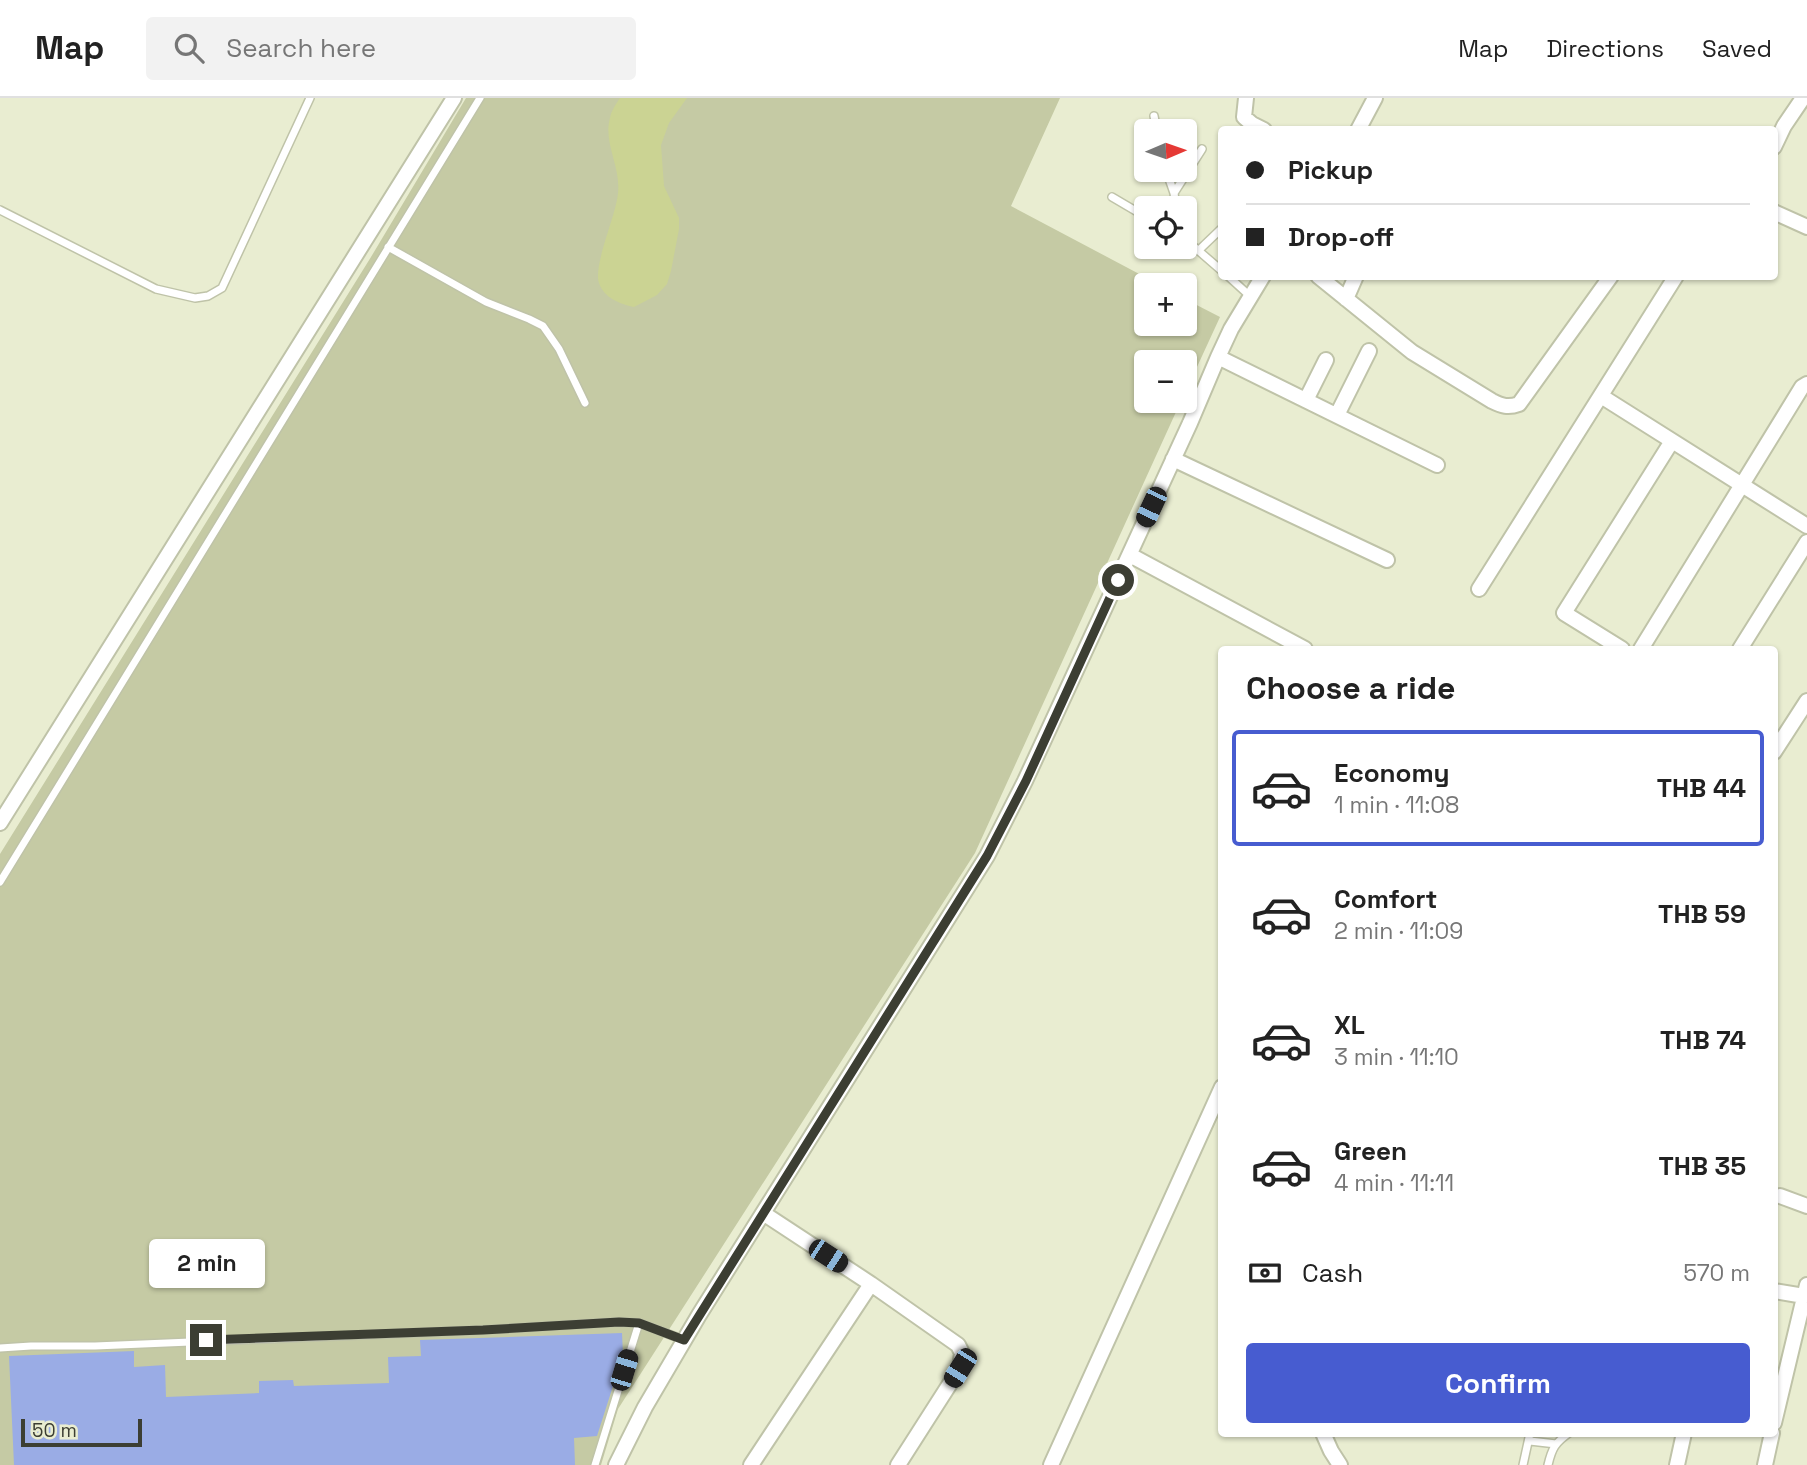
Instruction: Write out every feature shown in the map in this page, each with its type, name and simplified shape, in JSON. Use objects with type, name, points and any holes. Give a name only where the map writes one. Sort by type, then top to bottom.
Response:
[{"type":"street","points":[[0,823],[454,98]]},
{"type":"street","points":[[1245,98],[1244,117],[1256,126]]},
{"type":"street","points":[[1360,126],[1375,98]]},
{"type":"street","points":[[1778,139],[1802,98]]},
{"type":"street","points":[[1778,214],[1807,227]]},
{"type":"street","points":[[616,1465],[645,1406],[684,1340],[987,856],[1026,781],[1231,329],[1261,280]]},
{"type":"street","points":[[1323,280],[1412,352],[1492,401],[1511,407],[1519,404],[1608,280]]},
{"type":"street","points":[[1346,299],[1354,280]]},
{"type":"street","points":[[1479,589],[1674,280]]},
{"type":"street","points":[[1337,415],[1369,351]]},
{"type":"street","points":[[1218,357],[1437,465]]},
{"type":"street","points":[[1306,400],[1326,360]]},
{"type":"street","points":[[1643,646],[1802,387],[1807,384]]},
{"type":"street","points":[[1601,396],[1807,526]]},
{"type":"street","points":[[1617,646],[1564,613],[1672,441]]},
{"type":"street","points":[[1173,459],[1387,560]]},
{"type":"street","points":[[1742,646],[1807,542]]},
{"type":"street","points":[[1130,555],[1299,646]]},
{"type":"street","points":[[1778,746],[1807,701]]},
{"type":"street","points":[[1051,1465],[1218,1096]]},
{"type":"street","points":[[1780,1196],[1807,1206]]},
{"type":"street","points":[[763,1213],[958,1345],[962,1353],[960,1368],[898,1465]]},
{"type":"street","points":[[751,1465],[871,1284]]},
{"type":"street","points":[[1778,1291],[1806,1291],[1778,1406]]},
{"type":"street","points":[[1325,1437],[1340,1465]]},
{"type":"street","points":[[1678,1465],[1683,1437]]},
{"type":"street","points":[[1765,1465],[1771,1437]]},
{"type":"lane","points":[[0,211],[156,289],[195,299],[208,296],[222,288],[310,98]]},
{"type":"lane","points":[[0,882],[480,98]]},
{"type":"lane","points":[[1174,193],[1202,149]]},
{"type":"lane","points":[[1170,182],[1174,196]]},
{"type":"lane","points":[[1112,197],[1134,210]]},
{"type":"lane","points":[[1218,232],[1199,250],[1218,267]]},
{"type":"lane","points":[[388,247],[486,302],[542,326],[559,349],[585,403]]},
{"type":"lane","points":[[1232,280],[1251,297]]},
{"type":"lane","points":[[0,1348],[483,1330],[619,1322],[639,1323],[684,1340]]},
{"type":"lane","points":[[595,1465],[639,1323]]},
{"type":"lane","points":[[1523,1465],[1530,1437],[1556,1444]]},
{"type":"lane","points":[[1548,1465],[1550,1453],[1564,1437]]},
{"type":"shaded area","points":[[466,98],[1060,98],[1011,206],[1137,273],[1134,273],[1134,336],[1197,336],[1197,305],[1220,317],[1197,367],[1197,350],[1134,350],[1134,413],[1176,413],[975,853],[618,1409],[601,1465],[0,1465],[0,854],[371,257]]},
{"type":"shaded area","points":[[620,98],[687,98],[669,123],[661,145],[664,186],[679,218],[671,271],[667,284],[657,295],[634,307],[609,296],[601,288],[598,275],[618,193],[608,127],[611,113]]},
{"type":"building","points":[[622,1333],[623,1355],[597,1436],[574,1438],[575,1465],[14,1465],[9,1356],[134,1351],[134,1367],[165,1365],[166,1397],[259,1393],[259,1381],[293,1380],[294,1386],[389,1383],[388,1357],[421,1356],[420,1340]]},
{"type":"route","points":[[206,1340],[619,1322],[639,1323],[684,1340],[987,856],[1026,781],[1118,580]]}]
